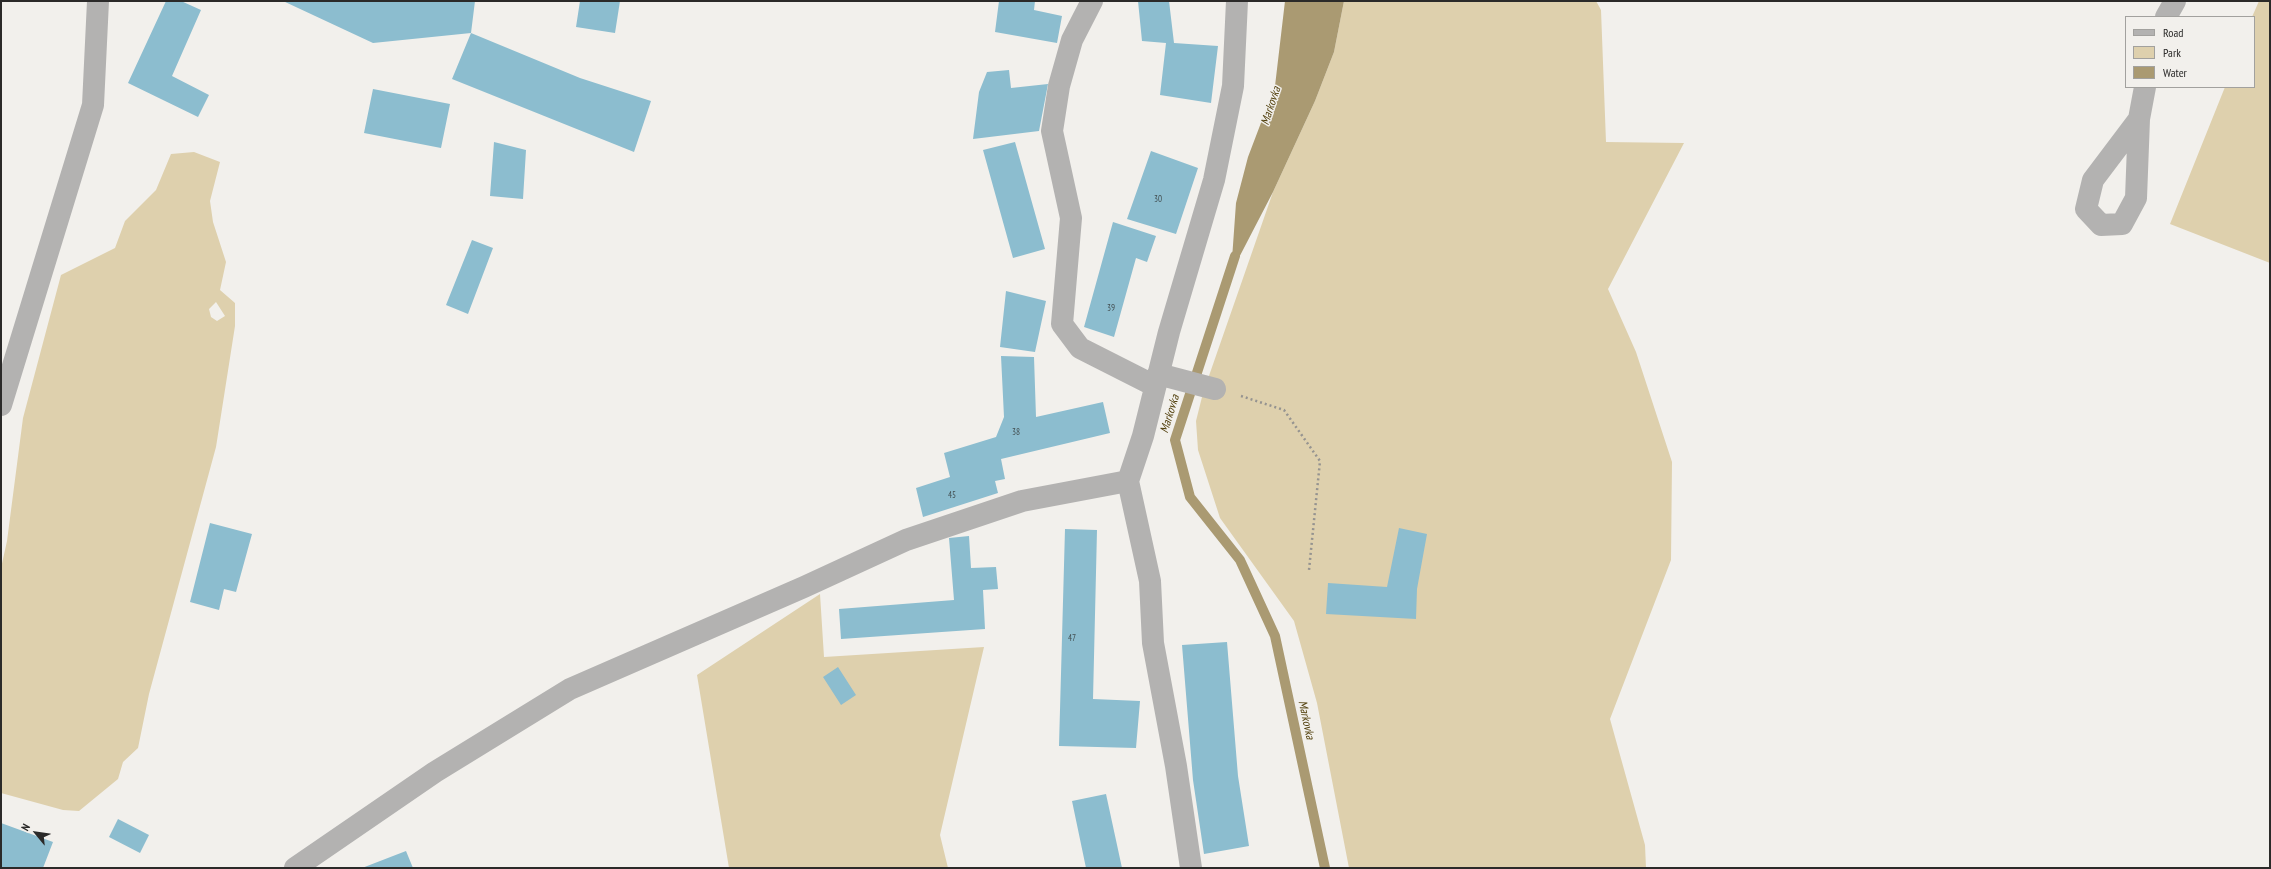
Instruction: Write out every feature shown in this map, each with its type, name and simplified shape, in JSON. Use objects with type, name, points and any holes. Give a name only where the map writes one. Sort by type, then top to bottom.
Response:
[{"type":"street","points":[[1,405],[93,105],[98,1]]},
{"type":"street","points":[[1092,1],[1072,40],[1060,86],[1052,131],[1071,218],[1062,324],[1080,348],[1157,380],[1182,380],[1215,389]]},
{"type":"street","points":[[1191,868],[1176,766],[1153,643],[1150,581],[1128,481],[1143,436],[1157,380],[1214,180],[1233,86],[1237,1]]},
{"type":"street","points":[[2167,16],[2175,1]]},
{"type":"street","points":[[2139,119],[2145,88]]},
{"type":"street","points":[[295,868],[435,772],[570,689],[784,596],[906,540],[1022,501],[1128,481]]},
{"type":"path","points":[[1215,389],[1284,410],[1320,461],[1309,570]]},
{"type":"green space","points":[[1344,1],[1596,1],[1601,10],[1606,142],[1684,143],[1608,289],[1636,352],[1672,462],[1671,560],[1610,719],[1645,845],[1646,868],[1349,868],[1317,703],[1294,621],[1220,518],[1198,450],[1196,421],[1203,393],[1273,192],[1315,101],[1334,52]]},
{"type":"green space","points":[[2259,1],[2270,1],[2270,263],[2170,224],[2225,88],[2255,88],[2255,16],[2252,16]]},
{"type":"green space","points":[[194,152],[220,162],[210,201],[213,222],[226,262],[220,290],[235,303],[235,326],[216,447],[149,694],[138,748],[123,762],[118,779],[79,811],[63,810],[1,793],[1,568],[7,541],[23,418],[61,275],[115,248],[125,221],[156,190],[171,154]],"holes":[[[216,302],[225,316],[217,321],[211,317],[209,309]]]},
{"type":"green space","points":[[820,594],[824,657],[984,647],[940,835],[948,868],[729,868],[697,675]]},
{"type":"water","points":[[1285,1],[1344,1],[1334,52],[1315,101],[1273,192],[1231,273],[1236,203],[1248,157],[1275,86]]},
{"type":"building","points":[[166,1],[181,1],[201,10],[172,76],[209,95],[198,117],[128,83]]},
{"type":"building","points":[[283,1],[475,1],[471,33],[373,43]]},
{"type":"building","points":[[580,1],[620,1],[615,33],[576,27]]},
{"type":"building","points":[[999,1],[1035,1],[1034,10],[1062,16],[1057,43],[995,32]]},
{"type":"building","points":[[1138,1],[1169,1],[1174,43],[1218,46],[1211,103],[1160,95],[1166,43],[1142,41]]},
{"type":"building","points":[[471,33],[580,78],[651,101],[634,152],[452,79]]},
{"type":"building","points":[[1009,70],[1011,88],[1048,84],[1039,131],[973,139],[979,92],[987,72]]},
{"type":"building","points":[[373,89],[450,104],[441,148],[364,133]]},
{"type":"building","points":[[494,142],[526,150],[523,199],[490,196]]},
{"type":"building","points":[[1015,142],[1045,249],[1013,258],[983,150]]},
{"type":"building","points":[[1151,151],[1198,168],[1176,234],[1127,219]]},
{"type":"building","points":[[1113,222],[1156,236],[1147,262],[1136,258],[1114,337],[1084,327]]},
{"type":"building","points":[[472,240],[493,248],[468,314],[446,305]]},
{"type":"building","points":[[1006,291],[1046,301],[1035,352],[1000,347]]},
{"type":"building","points":[[1001,356],[1034,357],[1036,417],[1103,402],[1110,433],[1001,459],[1005,479],[995,481],[998,493],[923,517],[916,488],[950,477],[944,453],[996,437],[1004,417]]},
{"type":"building","points":[[210,523],[252,534],[236,592],[224,589],[219,610],[190,602]]},
{"type":"building","points":[[1399,528],[1427,534],[1417,589],[1416,619],[1326,614],[1328,583],[1387,587]]},
{"type":"building","points":[[1065,529],[1097,530],[1093,699],[1140,701],[1136,748],[1059,746]]},
{"type":"building","points":[[969,536],[971,568],[996,567],[998,589],[983,590],[985,629],[841,639],[839,609],[954,600],[949,538]]},
{"type":"building","points":[[1227,642],[1238,776],[1249,846],[1204,854],[1193,780],[1182,645]]},
{"type":"building","points":[[838,667],[856,695],[841,705],[823,677]]},
{"type":"building","points":[[1106,794],[1122,868],[1086,868],[1072,801]]},
{"type":"building","points":[[118,819],[149,835],[140,853],[109,837]]},
{"type":"building","points":[[1,823],[53,842],[43,868],[1,868]]},
{"type":"building","points":[[406,851],[413,868],[362,868],[393,856]]},
{"type":"waterway","name":"Markovka","points":[[1235,256],[1175,440],[1190,497],[1240,560],[1275,636],[1325,868]]}]
